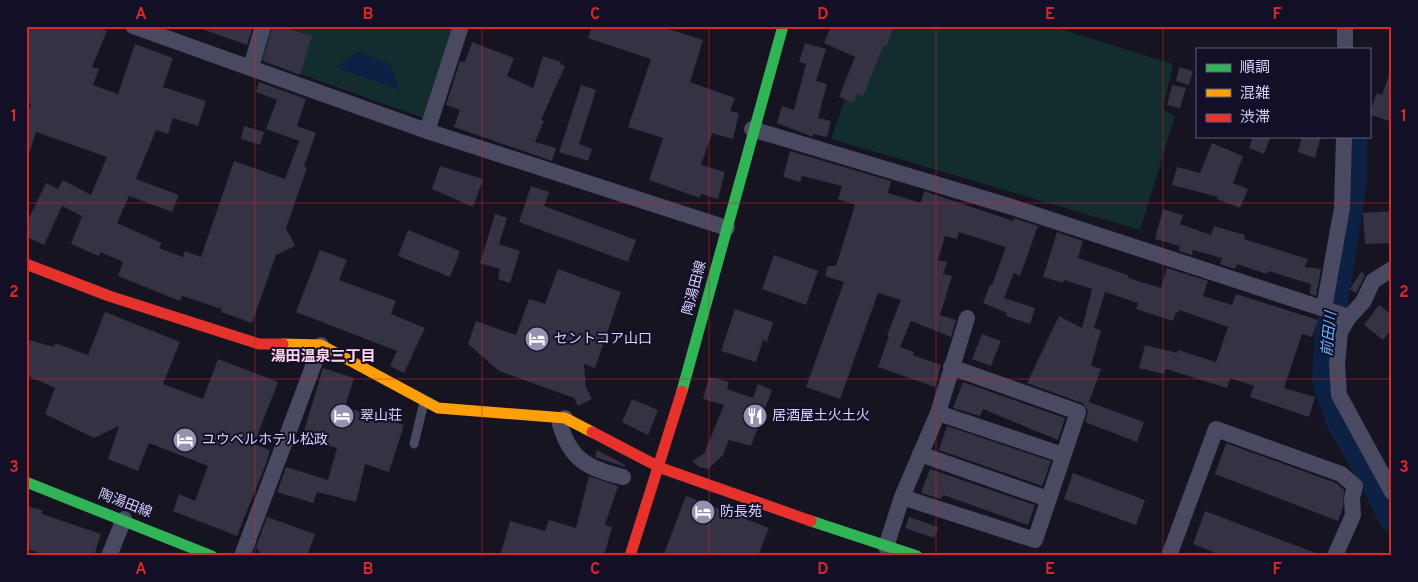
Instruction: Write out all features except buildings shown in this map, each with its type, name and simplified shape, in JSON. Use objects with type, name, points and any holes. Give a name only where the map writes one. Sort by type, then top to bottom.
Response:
[{"type":"street","points":[[251,67],[263,26]]},
{"type":"street","points":[[427,132],[461,26]]},
{"type":"street","name":"陶湯田線","points":[[630,556],[661,468],[727,228],[752,129],[783,26]]},
{"type":"street","points":[[1345,26],[1345,48]]},
{"type":"street","points":[[140,27],[427,132],[727,228]]},
{"type":"street","points":[[752,129],[1012,207],[1349,317]]},
{"type":"street","points":[[1324,308],[1342,208],[1344,138]]},
{"type":"street","points":[[26,264],[109,296],[259,344],[321,346],[438,408],[565,418],[661,468],[886,548],[917,556]]},
{"type":"street","points":[[1392,270],[1373,282],[1363,302],[1349,317],[1340,332],[1336,364],[1339,395],[1392,492]]},
{"type":"street","points":[[886,548],[902,497],[938,413],[967,318]]},
{"type":"street","points":[[242,556],[321,346]]},
{"type":"street","points":[[902,497],[1035,540],[1078,412],[951,367]]},
{"type":"street","points":[[938,413],[1063,455]]},
{"type":"street","points":[[565,418],[560,424],[564,440],[580,460],[597,471],[622,477]]},
{"type":"street","points":[[1169,556],[1216,429],[1341,474],[1355,486],[1352,498],[1353,515],[1335,556]]},
{"type":"street","points":[[920,454],[1048,500]]},
{"type":"street","name":"陶湯田線","points":[[26,482],[124,519],[212,556]]},
{"type":"street","points":[[109,556],[124,519]]},
{"type":"lane","points":[[414,444],[424,402]]},
{"type":"green space","points":[[267,26],[457,26],[426,119],[258,59]]},
{"type":"green space","points":[[870,26],[1051,26],[1173,64],[1163,109],[1175,116],[1140,230],[831,139]]},
{"type":"water","points":[[358,52],[389,63],[400,90],[336,67]]},
{"type":"waterway","name":"前田川","points":[[1353,138],[1353,181],[1329,334],[1326,382],[1340,421],[1375,482],[1392,518]]},
{"type":"traffic: fast","points":[[682,391],[783,26]]},
{"type":"traffic: fast","points":[[26,482],[212,556]]},
{"type":"traffic: fast","points":[[811,521],[917,556]]},
{"type":"traffic: slow","points":[[283,344],[321,345],[438,408],[565,418],[592,432]]},
{"type":"traffic: jam","points":[[26,264],[109,296],[259,344],[283,344]]},
{"type":"traffic: jam","points":[[630,556],[682,391]]},
{"type":"traffic: jam","points":[[592,432],[661,468],[811,521]]},
{"type":"place","name":"セントコア山口","points":[[537,339]]},
{"type":"place","name":"翠山荘","points":[[342,416]]},
{"type":"place","name":"居酒屋土火土火","points":[[755,416]]},
{"type":"place","name":"ユウベルホテル松政","points":[[185,440]]},
{"type":"place","name":"防長苑","points":[[703,512]]},
{"type":"district","name":"湯田温泉三丁目","points":[[323,357]]}]
